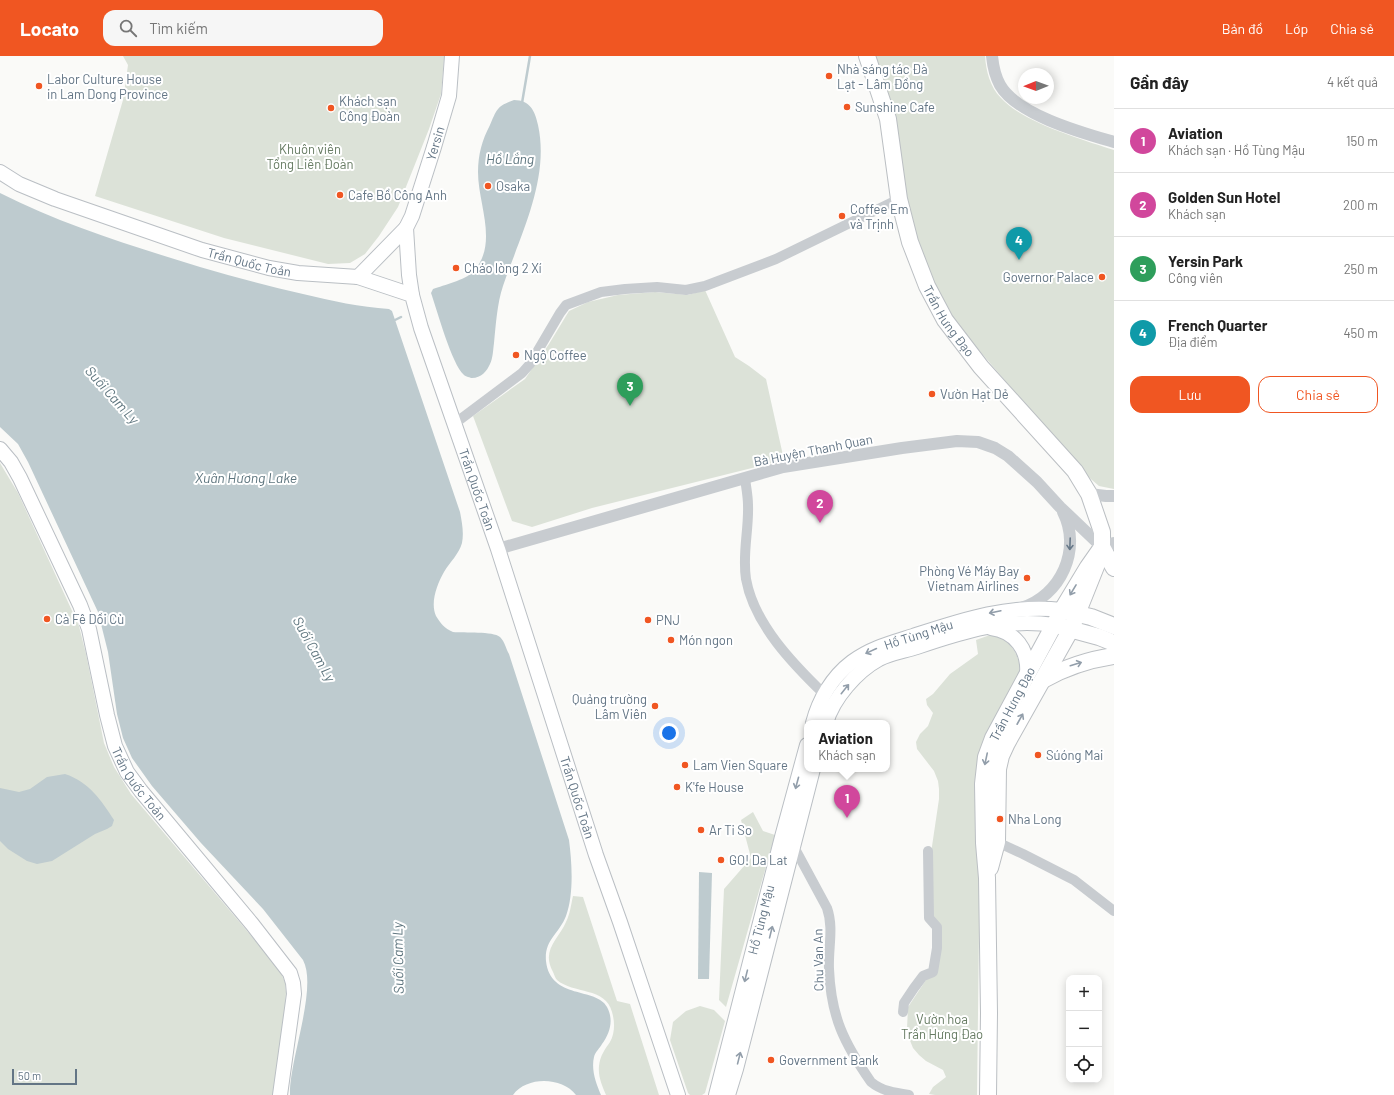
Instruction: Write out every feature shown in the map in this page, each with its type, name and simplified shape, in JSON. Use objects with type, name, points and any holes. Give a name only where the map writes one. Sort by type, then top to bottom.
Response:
[{"type":"main road","name":"Yersin","points":[[358,277],[406,228],[412,216],[449,96],[452,56]]},
{"type":"main road","name":"Trần Hưng Đạo","points":[[867,56],[888,119],[899,199],[910,242],[927,286],[945,320],[981,367],[1075,471],[1089,494],[1106,546],[1071,629],[1034,678],[993,738],[986,757],[983,784],[990,843],[987,878],[989,1013],[988,1095]]},
{"type":"main road","name":"Trần Quốc Toản","points":[[0,172],[20,184],[55,199],[202,250],[268,268],[298,273],[358,277],[412,295],[421,328],[498,549],[596,855],[678,1095]]},
{"type":"main road","name":"Yersin","points":[[406,228],[409,275],[412,295]]},
{"type":"main road","name":"Trần Quốc Toản","points":[[0,449],[11,462],[20,478],[57,555],[89,629],[111,733],[124,766],[141,791],[252,924],[290,973],[294,994],[280,1095]]},
{"type":"main road","name":"Trần Hưng Đạo","points":[[1034,678],[1054,625],[1062,610],[1088,567],[1106,546]]},
{"type":"main road","points":[[1106,546],[1114,568]]},
{"type":"main road","name":"Hồ Tùng Mậu","points":[[814,720],[824,694],[839,673],[870,650],[937,628],[992,613],[1017,609],[1046,608],[1062,610]]},
{"type":"main road","points":[[1062,610],[1114,626]]},
{"type":"main road","name":"Hồ Tùng Mậu","points":[[827,720],[837,699],[845,687],[862,671],[880,659],[937,640],[982,628],[1018,623],[1054,625]]},
{"type":"main road","points":[[1054,625],[1099,636],[1114,643]]},
{"type":"main road","points":[[982,628],[996,628],[1003,630],[1015,638],[1020,643],[1026,655],[1028,668],[1034,678],[1061,670],[1074,664],[1114,656]]},
{"type":"main road","name":"Hồ Tùng Mậu","points":[[728,1095],[736,1069],[788,841],[804,760]]},
{"type":"main road","name":"Hồ Tùng Mậu","points":[[716,1095],[788,841],[812,772]]},
{"type":"street","points":[[992,56],[994,70],[1001,86],[1015,101],[1046,119],[1114,142]]},
{"type":"street","points":[[454,424],[522,373],[530,364],[566,305],[601,292],[657,287],[686,290],[705,286],[776,259],[899,199]]},
{"type":"street","name":"Bà Huyện Thanh Quan","points":[[498,549],[783,467],[902,448],[957,441],[978,442],[995,448],[1008,456],[1037,482],[1060,507],[1106,546]]},
{"type":"street","points":[[745,478],[748,506],[746,579],[753,601],[774,638],[793,663],[824,694]]},
{"type":"street","points":[[1089,494],[1114,496]]},
{"type":"street","points":[[1017,609],[1033,603],[1047,594],[1058,581],[1066,566],[1070,549],[1070,540],[1068,523],[1060,507]]},
{"type":"street","name":"Chu Van An","points":[[788,841],[827,908],[830,917],[829,969],[833,1004],[838,1025],[844,1039],[871,1082],[877,1087],[885,1090],[909,1095]]},
{"type":"street","points":[[990,843],[1023,854],[1074,880],[1114,911]]},
{"type":"street","points":[[903,1012],[904,1003],[922,976],[933,972],[937,948],[937,927],[929,918],[928,852]]},
{"type":"green space","name":"Khuôn viên Tổng Liên Đoàn","points":[[123,56],[444,56],[444,59],[441,94],[429,129],[398,207],[365,254],[350,263],[328,264],[224,238],[95,196],[123,100],[128,65]]},
{"type":"green space","points":[[875,56],[985,56],[986,67],[991,84],[997,94],[1011,107],[1023,115],[1054,129],[1114,150],[1114,489],[1099,486],[1085,474],[966,335],[950,313],[932,281],[917,239]]},
{"type":"green space","points":[[705,290],[735,357],[766,379],[784,460],[592,508],[532,527],[512,521],[473,416],[525,379],[569,311],[588,302],[618,295],[655,292],[688,295]]},
{"type":"green space","points":[[0,463],[18,493],[79,626],[104,743],[114,767],[131,794],[265,952],[280,971],[285,982],[285,1010],[273,1095],[0,1095]]},
{"type":"green space","name":"Vườn hoa Trần Hưng Đạo","points":[[990,635],[1001,638],[1010,644],[1020,663],[1019,676],[1011,688],[987,734],[981,767],[977,1095],[935,1095],[929,1094],[933,1087],[946,1077],[943,1070],[926,1061],[913,1048],[907,1029],[908,1007],[926,980],[939,966],[932,917],[931,853],[939,799],[939,789],[934,771],[917,749],[916,742],[920,734],[928,726],[933,713],[927,705],[926,699],[933,694],[950,674],[978,654],[976,640]]},
{"type":"green space","points":[[753,812],[763,831],[775,835],[726,1007],[719,1000],[724,889],[751,858],[741,820]]},
{"type":"green space","points":[[573,896],[583,897],[617,1001],[630,1004],[659,1095],[606,1095],[599,1070],[602,1056],[612,1039],[614,1031],[613,1016],[609,1004],[603,998],[564,984],[555,977],[550,964],[550,951],[567,919]]},
{"type":"green space","points":[[700,1006],[714,1010],[725,1021],[705,1093],[702,1095],[690,1095],[670,1040],[673,1022],[686,1011]]},
{"type":"water","name":"Hồ Lắng","points":[[514,100],[520,100],[531,107],[538,125],[541,145],[537,186],[525,227],[499,300],[491,362],[483,374],[475,378],[471,378],[464,375],[459,369],[445,337],[431,293],[433,289],[460,280],[469,275],[481,261],[485,249],[486,237],[478,172],[481,148],[498,109],[504,104]]},
{"type":"water","name":"Xuân Hương Lake","points":[[0,193],[24,205],[73,225],[123,243],[200,267],[314,297],[389,309],[392,311],[460,512],[462,524],[462,543],[459,551],[444,572],[439,582],[435,594],[434,611],[441,624],[453,632],[485,633],[500,637],[509,654],[569,840],[572,878],[569,907],[563,922],[547,948],[546,961],[549,973],[556,982],[574,991],[594,997],[602,1001],[607,1007],[611,1022],[609,1031],[605,1040],[595,1053],[593,1062],[594,1076],[601,1095],[576,1095],[570,1089],[562,1085],[544,1081],[527,1084],[513,1095],[290,1095],[291,1080],[302,1025],[307,988],[307,972],[303,960],[263,909],[201,843],[152,786],[132,758],[123,738],[117,714],[108,652],[98,612],[28,462],[18,444],[0,427]]},
{"type":"water","points":[[65,774],[73,777],[94,792],[114,820],[112,826],[95,834],[52,861],[37,864],[27,861],[8,849],[0,841],[0,788],[19,792],[30,789],[47,777]]},
{"type":"water","points":[[699,872],[712,873],[709,979],[698,979]]},
{"type":"waterway","points":[[522,103],[530,56]]},
{"type":"waterway","points":[[393,321],[401,317]]},
{"type":"place","name":"Nhà sáng tác Đà Lạt - Lâm Đồng","points":[[829,76]]},
{"type":"place","name":"Labor Culture House in Lam Dong Province","points":[[39,86]]},
{"type":"place","name":"Sunshine Cafe","points":[[847,107]]},
{"type":"place","name":"Khách sạn Công Đoàn","points":[[331,108]]},
{"type":"place","name":"Osaka","points":[[488,186]]},
{"type":"place","name":"Cafe Bồ Công Anh","points":[[340,195]]},
{"type":"place","name":"Coffee Em và Trịnh","points":[[842,216]]},
{"type":"place","name":"French Quarter","points":[[1019,260]]},
{"type":"place","name":"Cháo lòng 2 Xí","points":[[456,268]]},
{"type":"place","name":"Governor Palace","points":[[1102,277]]},
{"type":"place","name":"Ngộ Coffee","points":[[516,355]]},
{"type":"place","name":"Vườn Hạt Dẻ","points":[[932,394]]},
{"type":"place","name":"Yersin Park","points":[[630,406]]},
{"type":"place","name":"Golden Sun Hotel","points":[[820,523]]},
{"type":"place","name":"Phòng Vé Máy Bay Vietnam Airlines","points":[[1027,578]]},
{"type":"place","name":"Cà Fê Dồi Cù","points":[[47,619]]},
{"type":"place","name":"PNJ","points":[[648,620]]},
{"type":"place","name":"Món ngon","points":[[671,640]]},
{"type":"place","name":"Quảng trường Lâm Viên","points":[[655,706]]},
{"type":"place","name":"Súóng Mai","points":[[1038,755]]},
{"type":"place","name":"Lam Vien Square","points":[[685,765]]},
{"type":"place","name":"K'fe House","points":[[677,787]]},
{"type":"place","name":"Aviation","points":[[847,818]]},
{"type":"place","name":"Nha Long","points":[[1000,819]]},
{"type":"place","name":"Ar Ti So","points":[[701,830]]},
{"type":"place","name":"GO! Da Lat","points":[[721,860]]},
{"type":"place","name":"Government Bank","points":[[771,1060]]},
{"type":"water label","name":"Suối Cam Ly","points":[[112,395]]},
{"type":"water label","name":"Suối Cam Ly","points":[[314,649]]},
{"type":"water label","name":"Suối Cam Ly","points":[[398,958]]}]
